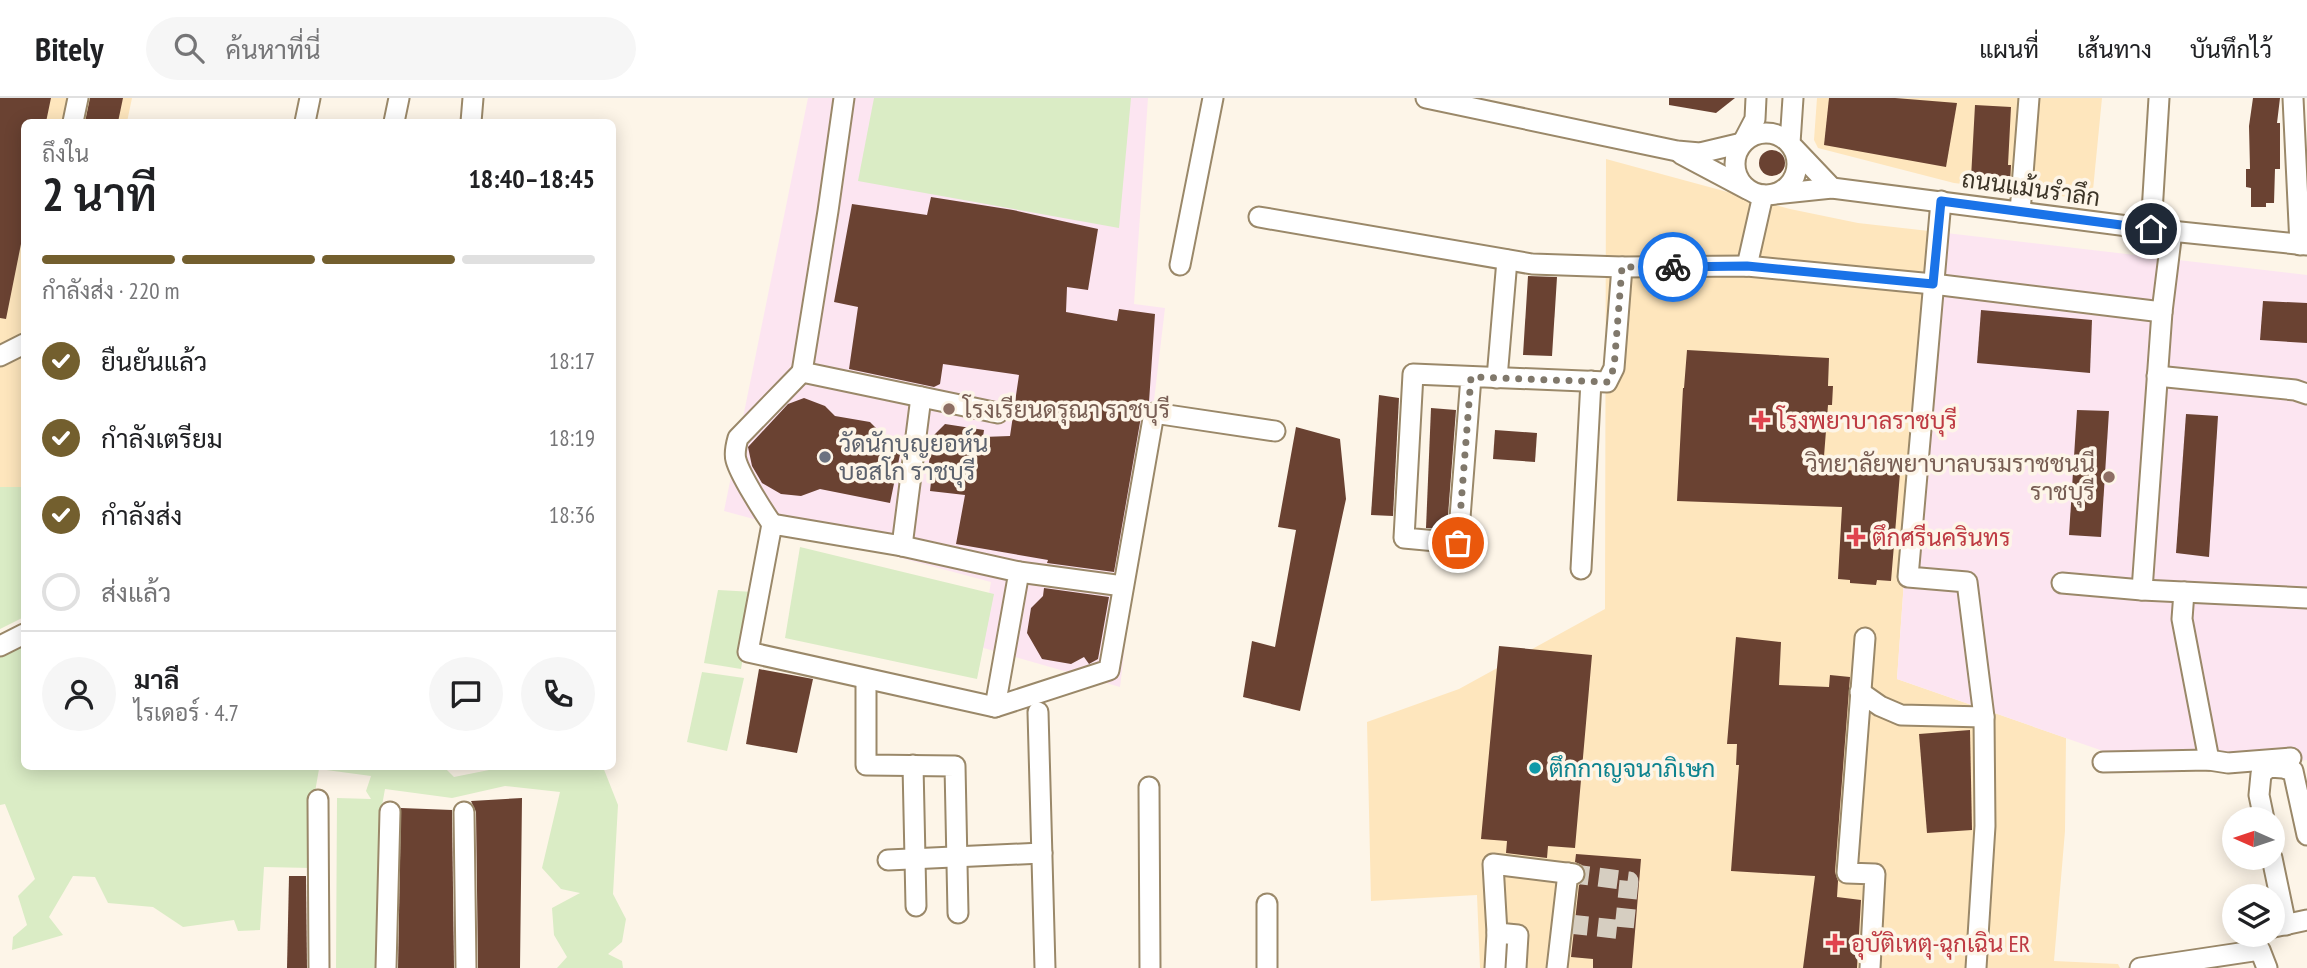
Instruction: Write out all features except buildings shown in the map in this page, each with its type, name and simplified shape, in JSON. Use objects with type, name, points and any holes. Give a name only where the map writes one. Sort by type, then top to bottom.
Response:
[{"type":"street","points":[[74,119],[78,98]]},
{"type":"street","points":[[306,119],[310,98]]},
{"type":"street","points":[[395,119],[399,98]]},
{"type":"street","points":[[471,119],[473,98]]},
{"type":"street","points":[[844,98],[802,372],[738,438],[735,448],[736,460],[772,524],[748,653],[996,707],[1109,670],[1154,413],[1275,431]]},
{"type":"street","points":[[1180,265],[1213,98]]},
{"type":"street","points":[[1426,98],[1449,100],[1677,151],[1700,153],[1743,143],[1754,134],[1768,132],[1780,135],[1832,188]]},
{"type":"street","points":[[1756,98],[1755,119],[1736,156],[1735,169],[1740,181],[1762,194]]},
{"type":"street","points":[[1677,151],[1762,194],[1791,184],[1796,176],[1797,157],[1791,145],[1793,98]]},
{"type":"street","points":[[2020,212],[2029,98]]},
{"type":"street","points":[[2151,229],[2159,98]]},
{"type":"street","points":[[2293,98],[2304,245]]},
{"type":"street","name":"ถนนแม้นรำลึก","points":[[1762,194],[1832,188],[2151,229],[2304,245]]},
{"type":"street","points":[[1747,266],[1762,194]]},
{"type":"street","points":[[1941,201],[1908,577],[1967,582],[1984,717],[1985,826],[1976,968]]},
{"type":"street","points":[[1259,217],[1532,264],[1622,267],[1747,266],[1933,284],[2162,312]]},
{"type":"street","points":[[2142,590],[2162,312],[2172,231]]},
{"type":"street","points":[[1497,378],[1507,260]]},
{"type":"street","points":[[1471,377],[1458,543],[1404,538],[1413,374],[1607,382],[1614,368],[1622,267]]},
{"type":"street","points":[[0,356],[21,346]]},
{"type":"street","points":[[802,372],[998,413]]},
{"type":"street","points":[[2157,376],[2295,390],[2307,394]]},
{"type":"street","points":[[1581,569],[1591,381]]},
{"type":"street","points":[[902,546],[921,397]]},
{"type":"street","points":[[772,524],[902,546],[1019,572],[1122,586]]},
{"type":"street","points":[[996,707],[1019,572]]},
{"type":"street","points":[[2062,583],[2307,598]]},
{"type":"street","points":[[2184,592],[2182,619],[2209,760]]},
{"type":"street","points":[[0,646],[21,636]]},
{"type":"street","points":[[1865,638],[1847,873],[1875,874],[1870,968]]},
{"type":"street","points":[[866,679],[866,765],[955,766],[958,913]]},
{"type":"street","points":[[1860,692],[1880,706],[1901,715],[1984,717]]},
{"type":"street","points":[[1038,712],[1045,968]]},
{"type":"street","points":[[2103,762],[2209,760],[2297,765]]},
{"type":"street","points":[[913,765],[916,906]]},
{"type":"street","points":[[2262,807],[2259,795],[2261,774],[2269,767],[2297,765]]},
{"type":"street","points":[[2297,765],[2307,835]]},
{"type":"street","points":[[1149,787],[1150,968]]},
{"type":"street","points":[[318,800],[319,968]]},
{"type":"street","points":[[387,968],[390,811]]},
{"type":"street","points":[[464,812],[466,968]]},
{"type":"street","points":[[888,860],[1042,853]]},
{"type":"street","points":[[1495,968],[1497,933],[1493,864],[1571,874],[1566,923],[1557,968]]},
{"type":"street","points":[[1267,904],[1267,968]]},
{"type":"street","points":[[2285,925],[2307,920]]},
{"type":"street","points":[[1497,933],[1518,935],[1516,968]]},
{"type":"street","points":[[2140,968],[2263,951]]},
{"type":"shaded area","points":[[0,98],[132,98],[128,119],[21,119],[21,488],[0,488]]},
{"type":"shaded area","name":"โรงเรียนดรุณา ราชบุรี","points":[[808,98],[1148,98],[1134,304],[1165,308],[1120,687],[980,647],[991,582],[724,511]]},
{"type":"shaded area","points":[[1817,98],[2102,98],[2092,200],[1954,183],[1818,148],[1814,140]]},
{"type":"shaded area","name":"โรงพยาบาลราชบุรี","points":[[1606,159],[1790,209],[1858,223],[1929,231],[1897,679],[2066,738],[2065,831],[2054,961],[2118,964],[2120,968],[1480,968],[1477,895],[1371,901],[1367,722],[1459,689],[1605,609]]},
{"type":"shaded area","name":"วิทยาลัยพยาบาลบรมราชชนนี ราชบุรี","points":[[1929,231],[2307,275],[2307,760],[2166,773],[1897,679]]},
{"type":"green space","points":[[874,98],[1131,98],[1119,228],[858,181]]},
{"type":"green space","points":[[0,487],[21,487],[21,618],[0,629]]},
{"type":"green space","points":[[800,547],[994,594],[977,679],[785,638]]},
{"type":"green space","points":[[718,590],[754,592],[741,669],[704,663]]},
{"type":"green space","points":[[21,644],[21,770],[319,770],[311,868],[264,867],[260,930],[238,931],[234,920],[183,927],[153,907],[108,903],[95,877],[73,876],[49,917],[63,935],[12,950],[13,937],[27,925],[18,896],[35,879],[5,804],[0,805],[0,654]]},
{"type":"green space","points":[[702,672],[744,678],[727,751],[687,742]]},
{"type":"green space","points":[[326,770],[447,770],[454,777],[489,770],[604,770],[618,805],[613,894],[626,919],[622,942],[608,954],[622,961],[623,968],[557,968],[567,957],[554,935],[552,908],[580,893],[561,889],[542,868],[560,792],[505,786],[452,798],[385,789],[381,811],[379,968],[336,968],[337,798],[371,799],[366,791],[371,776]]},
{"type":"tunnel","points":[[1569,924],[1624,930],[1629,881],[1574,874]]},
{"type":"way so far","points":[[1458,543],[1471,377],[1607,382],[1614,368],[1622,267],[1673,267]]},
{"type":"place","name":"โรงเรียนดรุณา ราชบุรี","points":[[949,409]]},
{"type":"place","name":"โรงพยาบาลราชบุรี","points":[[1761,420]]},
{"type":"place","name":"วัดนักบุญยอห์น บอสโก ราชบุรี","points":[[825,457]]},
{"type":"place","name":"วิทยาลัยพยาบาลบรมราชชนนี ราชบุรี","points":[[2109,477]]},
{"type":"place","name":"ตึกศรีนครินทร","points":[[1856,537]]},
{"type":"place","name":"ตึกกาญจนาภิเษก","points":[[1535,768]]},
{"type":"place","name":"อุบัติเหตุ-ฉุกเฉิน ER","points":[[1835,943]]},
{"type":"route","points":[[1673,267],[1747,266],[1933,284],[1941,201],[2151,229]]}]
